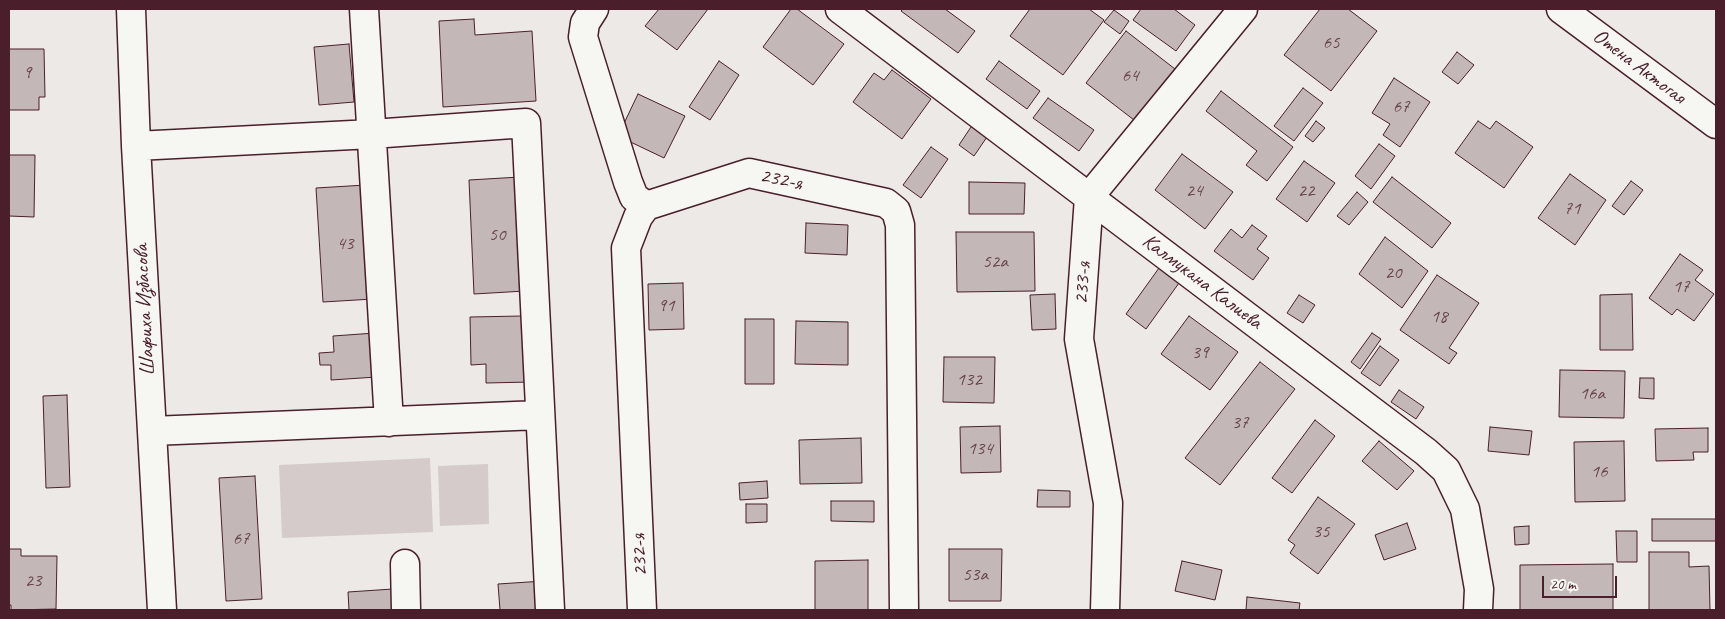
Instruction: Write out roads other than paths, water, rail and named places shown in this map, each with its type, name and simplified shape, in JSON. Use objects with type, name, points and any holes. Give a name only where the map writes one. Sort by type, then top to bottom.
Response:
[{"type":"street","name":"Шафиха Избасова","points":[[132,9],[136,146],[162,610]]},
{"type":"street","points":[[364,9],[389,422]]},
{"type":"street","points":[[594,9],[585,23],[583,37],[628,182],[634,197],[646,206]]},
{"type":"street","name":"Калмукана Калиева","points":[[840,9],[1426,452],[1446,470],[1465,509],[1479,589],[1478,610]]},
{"type":"street","points":[[1089,197],[1243,9]]},
{"type":"street","name":"Отена Актогая","points":[[1561,9],[1716,124]]},
{"type":"street","points":[[136,146],[372,134],[526,123],[550,610]]},
{"type":"street","name":"232-я","points":[[642,610],[626,248],[638,217],[646,206],[749,173],[886,203],[896,211],[900,225],[904,610]]},
{"type":"street","name":"233-я","points":[[1089,197],[1079,339],[1108,504],[1105,610]]},
{"type":"street","points":[[152,431],[540,415]]},
{"type":"street","points":[[405,564],[406,610]]}]
